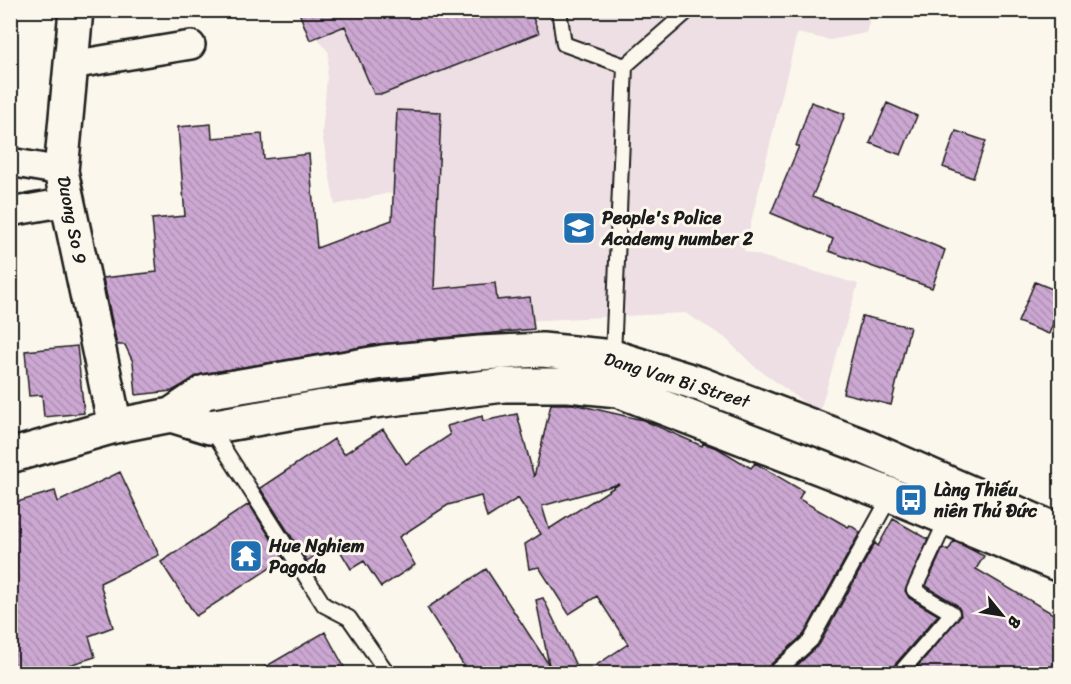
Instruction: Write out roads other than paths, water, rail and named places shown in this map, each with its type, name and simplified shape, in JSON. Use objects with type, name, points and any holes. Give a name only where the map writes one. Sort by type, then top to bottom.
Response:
[{"type":"main road","name":"Duong So 9","points":[[76,10],[61,171],[115,426]]},
{"type":"main road","name":"Dang Van Bi Street","points":[[10,456],[115,426],[171,415],[205,392],[383,362],[542,350],[613,357],[700,384],[858,444],[1060,532]]},
{"type":"main road","name":"Dang Van Bi Street","points":[[171,415],[210,427],[317,408],[504,385],[568,385],[618,390],[891,495],[1060,565]]},
{"type":"street","points":[[71,64],[191,45]]},
{"type":"street","points":[[10,162],[61,171]]},
{"type":"street","points":[[10,212],[68,202]]},
{"type":"lane","points":[[559,10],[564,44],[625,66]]},
{"type":"lane","points":[[613,357],[625,66],[689,10]]},
{"type":"lane","points":[[210,427],[324,605],[350,618],[388,674]]},
{"type":"lane","points":[[774,674],[811,640],[891,495]]},
{"type":"lane","points":[[899,674],[952,613],[914,590],[947,519]]},
{"type":"place","name":"People's Police Academy number 2","points":[[579,228]]},
{"type":"place","name":"Làng Thiếu niên Thủ Đức","points":[[911,500]]},
{"type":"place","name":"Hue Nghiem Pagoda","points":[[246,556]]}]
